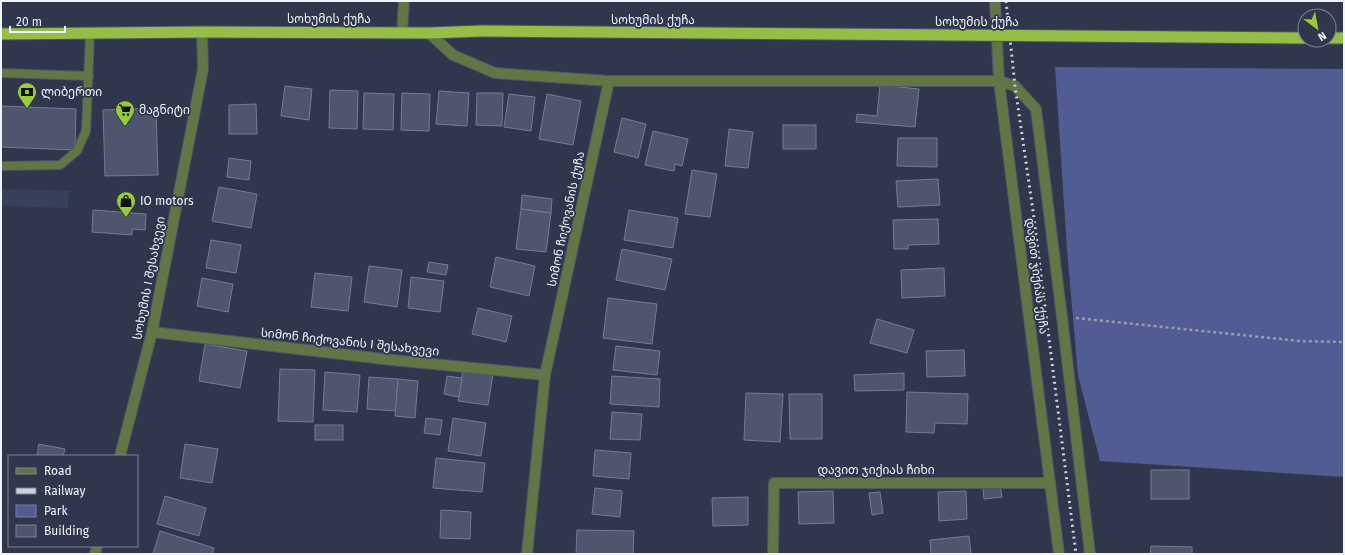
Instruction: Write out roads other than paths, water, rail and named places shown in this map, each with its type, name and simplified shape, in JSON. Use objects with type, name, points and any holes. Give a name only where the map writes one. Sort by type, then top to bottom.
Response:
[{"type":"highway","name":"სოხუმის ქუჩა","points":[[1,34],[202,32],[430,33],[482,31],[1297,38]]},
{"type":"street","points":[[402,32],[404,1]]},
{"type":"street","name":"დავით ჯიქიას ქუჩა","points":[[995,1],[999,81],[1058,554]]},
{"type":"street","name":"სოხუმის I შესახვევი","points":[[120,455],[152,332],[203,69],[202,32]]},
{"type":"street","points":[[430,33],[453,55],[495,73],[609,81],[999,81]]},
{"type":"street","name":"სიმონ ჩიქოვანის ქუჩა","points":[[527,554],[545,375],[609,81]]},
{"type":"street","name":"დავით ჯიქიას ქუჩა","points":[[999,81],[1015,86],[1036,109],[1090,554]]},
{"type":"street","name":"სიმონ ჩიქოვანის I შესახვევი","points":[[152,332],[392,360],[545,375]]},
{"type":"street","name":"დავით ჯიქიას ჩიხი","points":[[774,554],[774,483],[1050,483]]},
{"type":"lane","points":[[1,166],[60,165],[77,151],[86,131],[90,33]]},
{"type":"lane","points":[[1,74],[89,76]]},
{"type":"railway","points":[[1006,1],[1015,86],[1033,211],[1076,554]]},
{"type":"place","name":"ლიბერთი","points":[[27,109]]},
{"type":"place","name":"მაგნიტი","points":[[125,127]]},
{"type":"place","name":"IO motors","points":[[126,218]]}]
